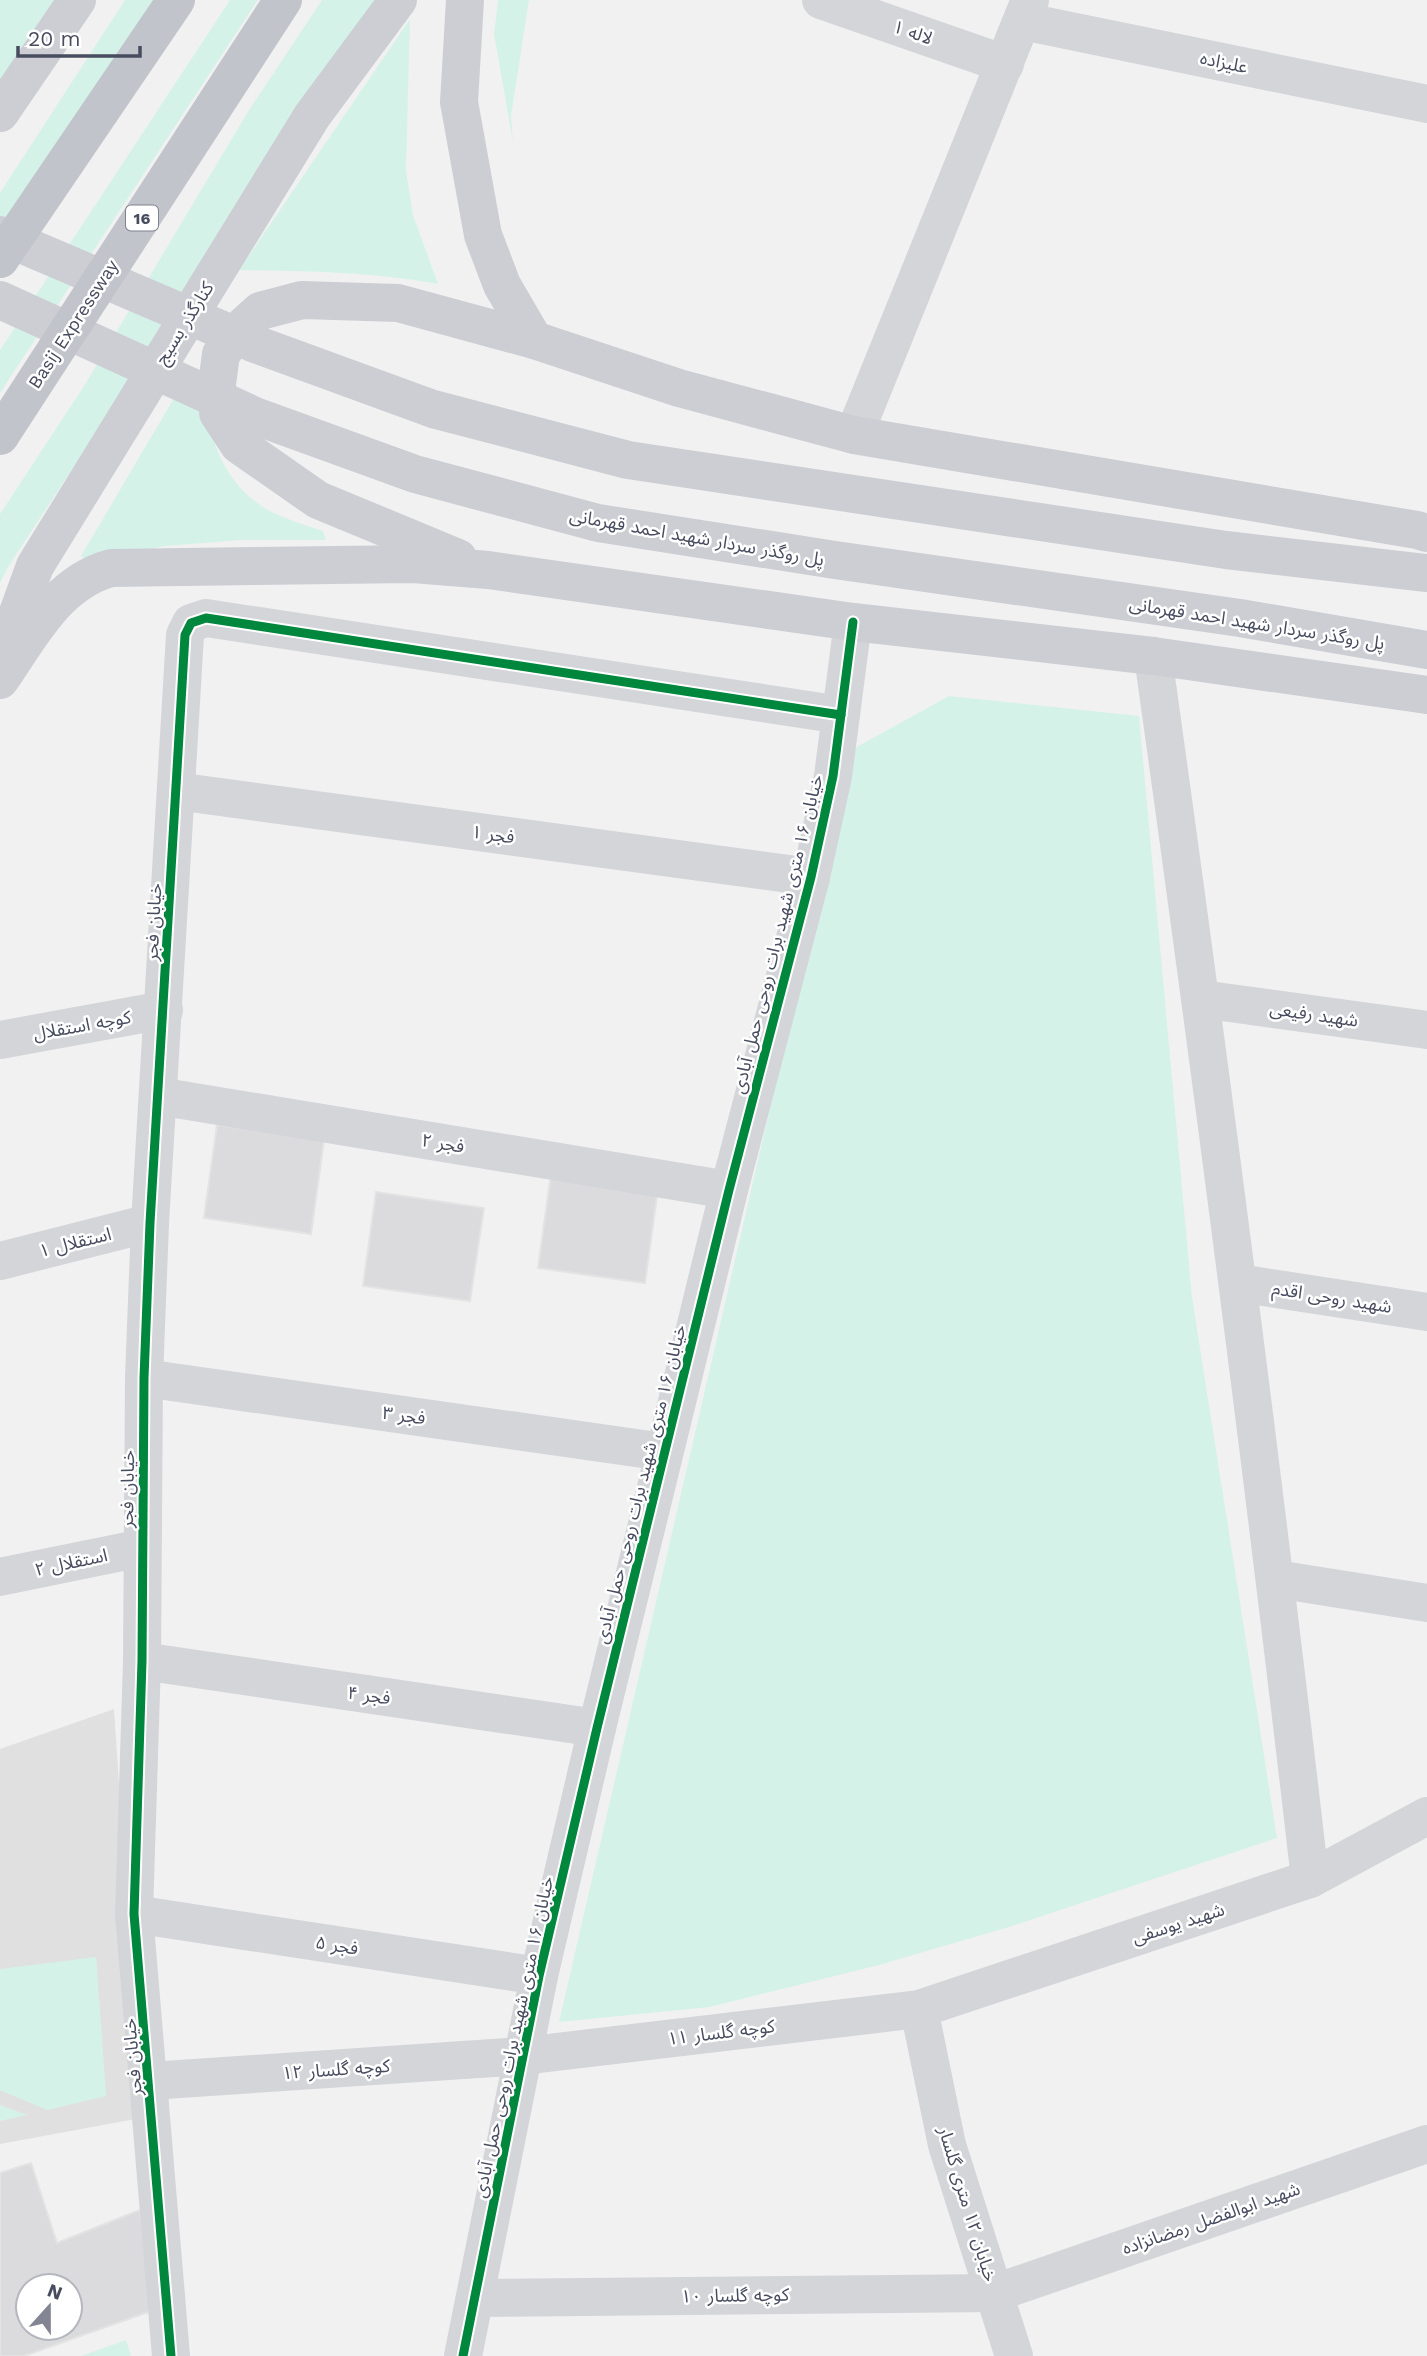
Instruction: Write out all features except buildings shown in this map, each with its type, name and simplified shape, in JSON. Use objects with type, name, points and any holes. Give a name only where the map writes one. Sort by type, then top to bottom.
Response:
[{"type":"highway","points":[[0,258],[176,0]]},
{"type":"highway","name":"Basij Expressway","points":[[0,436],[283,0]]},
{"type":"main road","points":[[0,113],[77,0]]},
{"type":"main road","name":"کنارگذر بسیج","points":[[0,663],[35,566],[312,117],[398,0]]},
{"type":"main road","points":[[465,0],[459,102],[483,235],[502,285],[534,340]]},
{"type":"main road","points":[[0,235],[255,344],[433,409],[628,460],[1226,550],[1427,573]]},
{"type":"main road","name":"پل روگذر سردار شهید احمد قهرمانی","points":[[0,300],[255,416],[415,474],[598,523],[835,561],[1240,618],[1427,650]]},
{"type":"main road","points":[[488,570],[318,500],[239,445],[218,413],[217,384],[221,354],[240,329],[260,311],[302,300],[398,303],[534,340],[679,388],[854,435],[1427,533]]},
{"type":"main road","points":[[0,680],[55,602],[85,578],[111,568],[413,564],[488,570],[853,622],[1153,656],[1427,695]]},
{"type":"street","name":"لاله ۱","points":[[821,0],[1005,64]]},
{"type":"street","points":[[854,435],[1026,10]]},
{"type":"street","name":"علیزاده","points":[[1026,10],[1427,104]]},
{"type":"street","name":"خیابان فجر","points":[[171,2356],[134,1914],[142,1661],[144,1378],[150,1223],[185,635],[191,623],[206,618],[841,715]]},
{"type":"street","name":"خیابان ۱۶ متری شهید برات روحی حمل آبادی","points":[[464,2356],[523,2056],[597,1728],[729,1190],[811,877],[833,775],[853,622]]},
{"type":"street","points":[[1153,656],[1201,999],[1276,1579],[1310,1879]]},
{"type":"street","name":"فجر ۱","points":[[176,791],[811,877]]},
{"type":"street","name":"شهید رفیعی","points":[[1201,999],[1427,1030]]},
{"type":"street","name":"کوچه استقلال","points":[[0,1040],[164,1010]]},
{"type":"street","name":"فجر ۲","points":[[158,1096],[729,1190]]},
{"type":"street","name":"استقلال ۱","points":[[0,1261],[150,1223]]},
{"type":"street","name":"شهید روحی اقدم","points":[[1237,1283],[1427,1312]]},
{"type":"street","name":"فجر ۳","points":[[144,1378],[664,1452]]},
{"type":"street","name":"استقلال ۲","points":[[0,1577],[142,1548]]},
{"type":"street","points":[[1276,1579],[1427,1603]]},
{"type":"street","name":"فجر ۴","points":[[142,1661],[597,1728]]},
{"type":"street","name":"شهید یوسفی","points":[[919,2009],[1310,1879],[1427,1816]]},
{"type":"street","name":"فجر ۵","points":[[134,1914],[540,1976]]},
{"type":"street","name":"کوچه گلسار ۱۱","points":[[523,2056],[919,2009]]},
{"type":"street","name":"خیابان ۱۲ متری گلسار","points":[[919,2009],[947,2145],[1014,2356]]},
{"type":"street","name":"کوچه گلسار ۱۲","points":[[150,2081],[523,2056]]},
{"type":"street","name":"شهید ابوالفضل رمضانزاده","points":[[995,2293],[1427,2144]]},
{"type":"street","name":"کوچه گلسار ۱۰","points":[[475,2298],[995,2293]]},
{"type":"shaded area","points":[[114,1709],[141,2118],[0,2144],[0,1749]]},
{"type":"green space","points":[[0,0],[64,0],[0,87]]},
{"type":"green space","points":[[125,0],[154,0],[0,231],[0,193]]},
{"type":"green space","points":[[230,0],[258,0],[0,393],[0,350]]},
{"type":"green space","points":[[322,0],[380,0],[0,583],[0,514],[84,386],[249,110]]},
{"type":"green space","points":[[498,0],[529,0],[511,116],[513,142],[494,34]]},
{"type":"green space","points":[[410,19],[406,170],[413,215],[438,284],[364,275],[239,270]]},
{"type":"green space","points":[[177,393],[209,406],[213,437],[218,451],[233,479],[243,491],[268,510],[323,531],[326,540],[240,540],[166,546],[91,559],[83,558],[81,556]]},
{"type":"green space","points":[[949,696],[1139,716],[1192,1297],[1277,1838],[1009,1927],[879,1965],[710,2007],[559,2022],[853,749]]},
{"type":"green space","points":[[96,1957],[106,2096],[47,2110],[0,2090],[0,1969]]},
{"type":"green space","points":[[0,2105],[27,2115],[0,2121]]},
{"type":"green space","points":[[126,2340],[131,2356],[81,2356]]},
{"type":"cycle path","points":[[171,2356],[134,1914],[142,1661],[144,1378],[150,1223],[185,635],[191,623],[206,618],[841,715]]},
{"type":"cycle path","points":[[463,2356],[539,1976],[597,1728],[729,1190],[811,877],[833,776],[853,622]]}]
